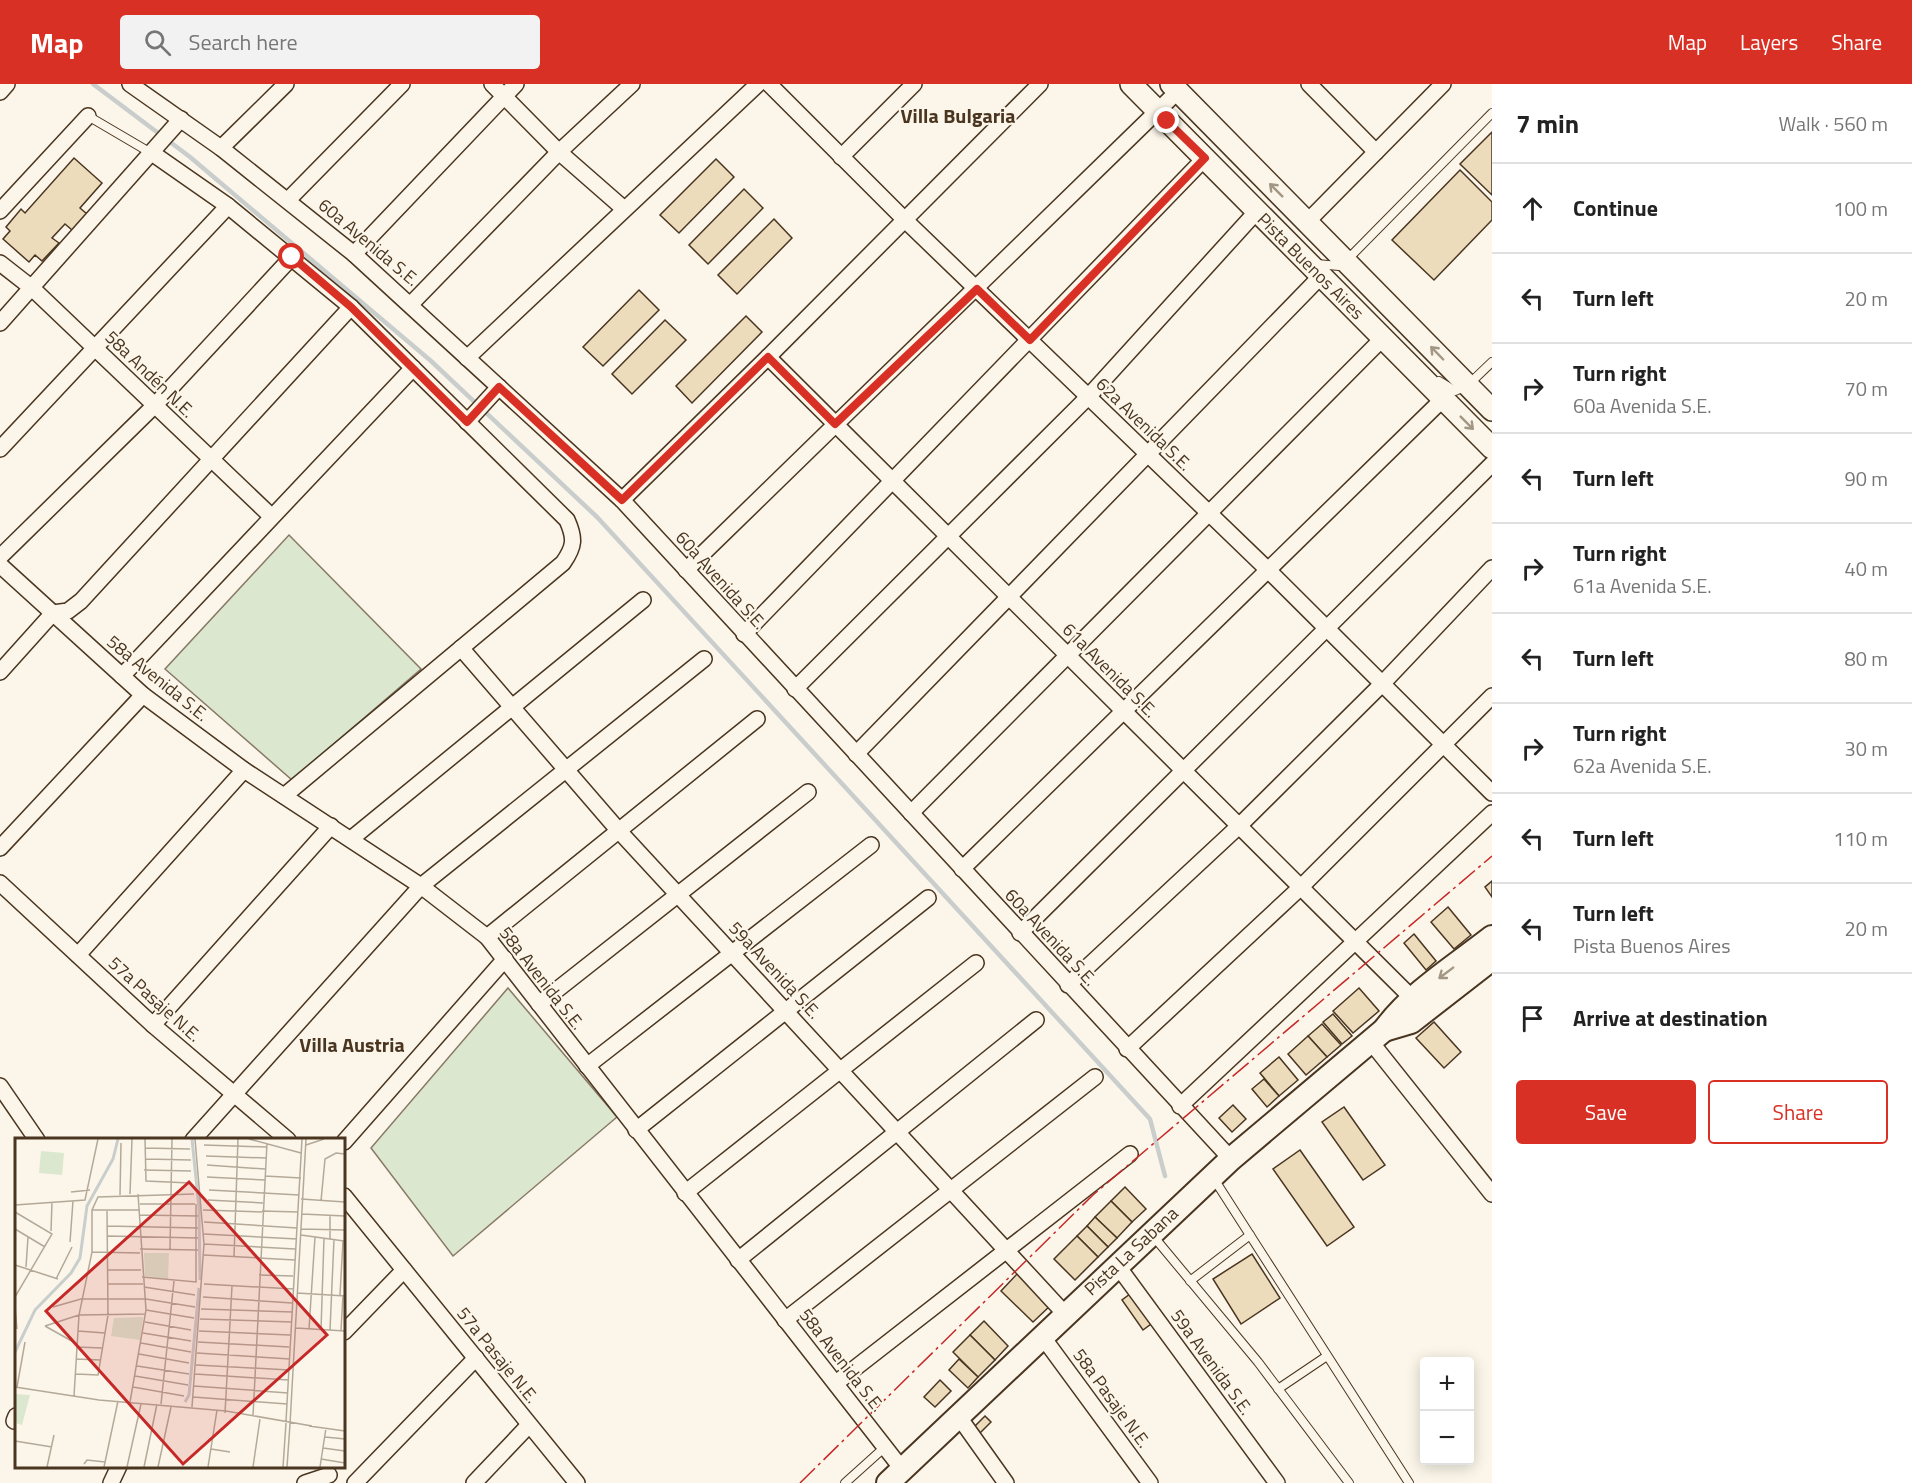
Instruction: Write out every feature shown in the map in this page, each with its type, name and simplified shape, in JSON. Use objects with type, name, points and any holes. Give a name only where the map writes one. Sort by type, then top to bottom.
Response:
[{"type":"main road","name":"Pista Buenos Aires","points":[[1131,84],[1492,448]]},
{"type":"main road","name":"Pista Buenos Aires","points":[[1174,87],[1492,410]]},
{"type":"main road","name":"Pista La Sabana","points":[[895,1476],[1212,1176],[1377,1036],[1411,1022],[1419,1005],[1492,937]]},
{"type":"main road","name":"Pista La Sabana","points":[[1419,1005],[1492,959]]},
{"type":"street","points":[[0,92],[7,84]]},
{"type":"street","name":"60a Avenida S.E.","points":[[130,84],[176,125],[221,148],[354,254],[622,500],[1231,1159]]},
{"type":"street","points":[[221,148],[286,84]]},
{"type":"street","points":[[288,200],[402,84]]},
{"type":"street","points":[[492,84],[559,152],[623,208]]},
{"type":"street","points":[[354,254],[516,84]]},
{"type":"street","points":[[411,304],[559,152],[632,84]]},
{"type":"street","points":[[468,358],[623,208],[758,84]]},
{"type":"street","name":"62a Avenida S.E.","points":[[769,84],[905,220],[1267,569],[1492,793]]},
{"type":"street","points":[[841,157],[914,84]]},
{"type":"street","points":[[622,500],[1040,84]]},
{"type":"street","points":[[1309,84],[1376,152]]},
{"type":"street","points":[[686,570],[977,289],[1157,111],[1174,87]]},
{"type":"street","points":[[1307,222],[1376,152],[1435,87]]},
{"type":"street","points":[[0,211],[88,116]]},
{"type":"street","points":[[0,323],[176,125]]},
{"type":"street","points":[[154,150],[292,257],[351,307],[413,368],[471,417],[567,520],[574,535],[573,549],[563,563],[284,796]]},
{"type":"street","points":[[744,634],[1205,158]]},
{"type":"street","points":[[0,449],[228,206]]},
{"type":"street","points":[[795,689],[1088,397],[1257,211]]},
{"type":"street","points":[[0,557],[155,405],[292,257]]},
{"type":"street","name":"58a Andén N.E.","points":[[0,263],[32,288],[271,516]]},
{"type":"street","points":[[856,754],[1321,276]]},
{"type":"street","points":[[0,672],[53,614],[69,611],[81,601],[351,307]]},
{"type":"street","points":[[910,813],[1383,338]]},
{"type":"street","name":"61a Avenida S.E.","points":[[768,357],[1419,1005]]},
{"type":"street","points":[[122,676],[413,368]]},
{"type":"street","points":[[471,417],[499,387]]},
{"type":"street","points":[[962,869],[1443,399]]},
{"type":"street","points":[[1020,933],[1328,630],[1492,464]]},
{"type":"street","name":"58a Avenida S.E.","points":[[0,565],[143,695],[244,770],[421,886],[487,937],[885,1447],[895,1476]]},
{"type":"street","points":[[1068,985],[1239,826],[1382,684],[1492,568]]},
{"type":"street","points":[[351,839],[643,600]]},
{"type":"street","name":"59a Avenida S.E.","points":[[460,648],[619,831],[1065,1314]]},
{"type":"street","points":[[195,1138],[421,886],[704,659]]},
{"type":"street","points":[[0,849],[143,695]]},
{"type":"street","points":[[1127,1049],[1300,887],[1492,696]]},
{"type":"street","points":[[487,937],[757,719]]},
{"type":"street","points":[[78,956],[244,770]]},
{"type":"street","points":[[539,1004],[808,792]]},
{"type":"street","points":[[1180,1106],[1492,813]]},
{"type":"street","points":[[153,1025],[331,826]]},
{"type":"street","points":[[587,1066],[871,845]]},
{"type":"street","name":"57a Pasaje N.E.","points":[[0,883],[153,1025],[286,1138]]},
{"type":"street","points":[[636,1130],[928,898]]},
{"type":"street","points":[[345,1141],[505,959]]},
{"type":"street","points":[[685,1193],[976,963]]},
{"type":"street","points":[[738,1260],[1036,1020]]},
{"type":"street","points":[[1377,1036],[1492,1194]]},
{"type":"street","points":[[785,1320],[1095,1077]]},
{"type":"street","points":[[0,1086],[36,1138]]},
{"type":"street","points":[[836,1383],[1130,1154]]},
{"type":"street","name":"57a Pasaje N.E.","points":[[345,1197],[577,1483]]},
{"type":"street","name":"59a Avenida S.E.","points":[[1117,1264],[1277,1483]]},
{"type":"street","points":[[345,1331],[404,1270]]},
{"type":"street","name":"58a Pasaje N.E.","points":[[1042,1336],[1150,1483]]},
{"type":"street","points":[[355,1483],[476,1358]]},
{"type":"street","points":[[959,1417],[1006,1483]]},
{"type":"street","points":[[474,1483],[530,1425]]},
{"type":"street","points":[[111,1483],[118,1468]]},
{"type":"street","points":[[305,1483],[329,1475]]},
{"type":"lane","points":[[1304,259],[1329,267],[1339,266],[1346,261],[1492,113]]},
{"type":"lane","points":[[88,116],[154,150]]},
{"type":"lane","points":[[1424,379],[1433,378],[1455,391],[1468,385],[1492,362]]},
{"type":"lane","points":[[1212,1176],[1409,1483]]},
{"type":"lane","points":[[1151,1233],[1278,1389],[1349,1483]]},
{"type":"lane","points":[[1190,1281],[1250,1235]]},
{"type":"lane","points":[[1278,1389],[1327,1356]]},
{"type":"lane","points":[[845,1483],[885,1447]]},
{"type":"green space","points":[[289,535],[421,669],[292,780],[165,669]]},
{"type":"green space","points":[[508,988],[617,1117],[453,1256],[371,1148]]},
{"type":"building","points":[[1492,132],[1492,195],[1460,164]]},
{"type":"building","points":[[74,158],[102,183],[80,208],[87,214],[72,230],[65,224],[52,238],[59,243],[42,261],[35,255],[29,262],[3,239],[10,231],[6,227],[21,209],[25,213]]},
{"type":"building","points":[[716,159],[734,177],[679,233],[660,215]]},
{"type":"building","points":[[1460,170],[1492,202],[1492,220],[1434,280],[1392,240]]},
{"type":"building","points":[[744,189],[763,208],[708,264],[689,245]]},
{"type":"building","points":[[774,219],[792,238],[737,294],[718,275]]},
{"type":"building","points":[[639,290],[659,310],[603,366],[583,347]]},
{"type":"building","points":[[746,316],[762,332],[692,403],[676,386]]},
{"type":"building","points":[[665,320],[686,340],[632,394],[612,374]]},
{"type":"building","points":[[1492,881],[1492,897],[1485,887]]},
{"type":"building","points":[[1448,907],[1471,935],[1454,949],[1431,922]]},
{"type":"building","points":[[1414,934],[1436,961],[1426,970],[1404,943]]},
{"type":"building","points":[[1359,988],[1379,1011],[1353,1033],[1333,1011]]},
{"type":"building","points":[[1333,1014],[1352,1036],[1342,1044],[1323,1022]]},
{"type":"building","points":[[1434,1022],[1461,1052],[1444,1068],[1416,1038]]},
{"type":"building","points":[[1322,1024],[1341,1045],[1327,1057],[1308,1036]]},
{"type":"building","points":[[1308,1036],[1327,1057],[1306,1075],[1288,1054]]},
{"type":"building","points":[[1279,1057],[1298,1080],[1279,1096],[1260,1073]]},
{"type":"building","points":[[1264,1079],[1279,1096],[1267,1107],[1252,1089]]},
{"type":"building","points":[[1233,1105],[1246,1119],[1232,1132],[1219,1118]]},
{"type":"building","points":[[1344,1107],[1385,1165],[1363,1180],[1322,1122]]},
{"type":"building","points":[[1300,1150],[1354,1227],[1327,1246],[1273,1169]]},
{"type":"building","points":[[1125,1187],[1146,1209],[1132,1222],[1111,1201]]},
{"type":"building","points":[[1111,1201],[1132,1222],[1117,1238],[1095,1217]]},
{"type":"building","points":[[1095,1217],[1117,1238],[1108,1247],[1087,1226]]},
{"type":"building","points":[[1087,1226],[1108,1247],[1098,1257],[1077,1236]]},
{"type":"building","points":[[1077,1236],[1098,1257],[1075,1280],[1054,1259]]},
{"type":"building","points":[[1252,1254],[1280,1298],[1241,1324],[1213,1279]]},
{"type":"building","points":[[1018,1273],[1051,1305],[1033,1322],[1001,1291]]},
{"type":"building","points":[[1134,1291],[1155,1321],[1143,1330],[1122,1300]]},
{"type":"building","points":[[984,1321],[1008,1346],[995,1360],[970,1335]]},
{"type":"building","points":[[970,1335],[995,1360],[978,1377],[953,1352]]},
{"type":"building","points":[[959,1359],[978,1377],[968,1388],[949,1370]]},
{"type":"building","points":[[940,1380],[951,1391],[935,1407],[924,1397]]},
{"type":"building","points":[[985,1416],[991,1422],[980,1433],[974,1427]]},
{"type":"waterway","points":[[93,84],[190,157],[431,361],[597,517],[1150,1119],[1165,1176]]},
{"type":"power","points":[[800,1483],[1093,1195],[1492,856]]},
{"type":"district","name":"Villa Bulgaria","points":[[958,115]]},
{"type":"district","name":"Villa Austria","points":[[352,1044]]},
{"type":"route","points":[[292,257],[351,307],[467,422],[499,387],[622,500],[768,357],[835,424],[977,289],[1030,340],[1205,158],[1167,121]]}]
